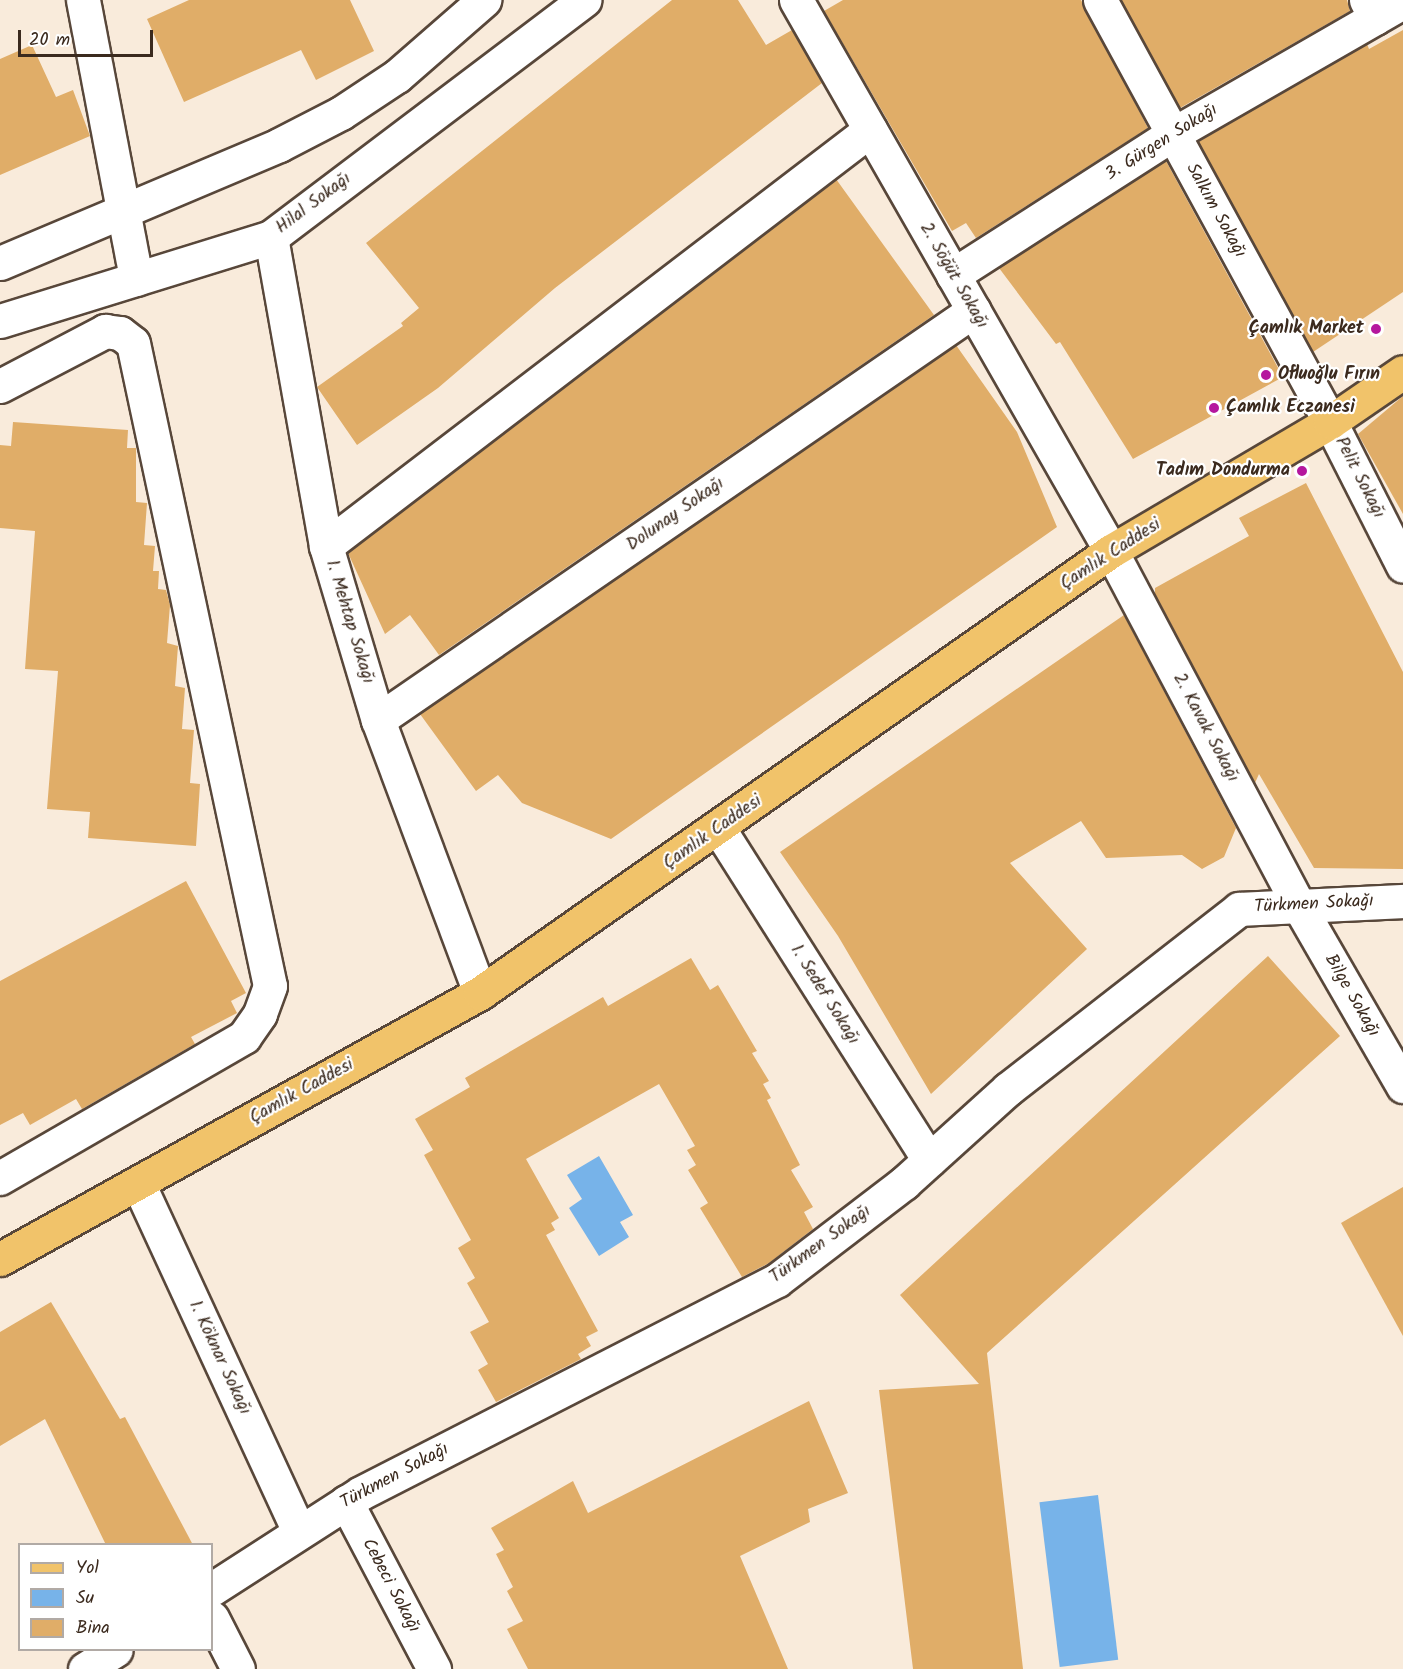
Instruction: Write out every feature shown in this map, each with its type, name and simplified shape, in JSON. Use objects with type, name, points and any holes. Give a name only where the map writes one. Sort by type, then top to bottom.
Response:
[{"type":"main road","name":"Çamlık Caddesi","points":[[0,1259],[480,993],[719,829],[1111,551],[1330,422],[1403,372]]},
{"type":"street","points":[[83,0],[136,279]]},
{"type":"street","points":[[0,263],[279,145],[341,114],[397,76],[484,0]]},
{"type":"street","name":"Hilal Sokağı","points":[[0,321],[271,237],[584,0]]},
{"type":"street","name":"Salkım Sokağı","points":[[1100,0],[1330,422]]},
{"type":"street","name":"3. Gürgen Sokağı","points":[[953,275],[1370,9],[1403,2]]},
{"type":"street","name":"2. Söğüt Sokağı","points":[[804,3],[870,130],[1111,551]]},
{"type":"street","points":[[326,546],[870,130]]},
{"type":"street","name":"1. Mehtap Sokağı","points":[[271,237],[326,546],[378,720],[480,993]]},
{"type":"street","name":"Dolunay Sokağı","points":[[378,720],[974,310]]},
{"type":"street","points":[[0,386],[105,331],[120,333],[132,343],[270,986],[260,1014],[244,1037],[0,1178]]},
{"type":"street","name":"Pelit Sokağı","points":[[1330,422],[1403,566]]},
{"type":"street","name":"2. Kavak Sokağı","points":[[1111,551],[1299,906]]},
{"type":"street","name":"1. Sedef Sokağı","points":[[719,829],[929,1161]]},
{"type":"street","name":"Türkmen Sokağı","points":[[213,1587],[346,1503],[777,1280],[929,1161],[1008,1089],[1239,909],[1403,901]]},
{"type":"street","name":"Bilge Sokağı","points":[[1299,906],[1403,1086]]},
{"type":"street","name":"1. Köknar Sokağı","points":[[138,1183],[299,1532]]},
{"type":"street","name":"Cebeci Sokağı","points":[[346,1503],[434,1669]]},
{"type":"street","points":[[213,1620],[238,1669]]},
{"type":"street","points":[[85,1669],[114,1651]]},
{"type":"water","points":[[599,1156],[633,1215],[620,1222],[629,1237],[599,1256],[569,1208],[582,1199],[567,1175]]},
{"type":"water","points":[[1098,1495],[1118,1660],[1060,1667],[1039,1502]]},
{"type":"building","points":[[189,0],[350,0],[374,51],[316,80],[301,50],[184,102],[147,19]]},
{"type":"building","points":[[672,0],[738,0],[766,45],[792,30],[822,83],[555,288],[438,388],[357,445],[317,387],[403,326],[401,323],[419,308],[366,243]]},
{"type":"building","points":[[843,0],[1081,0],[1148,128],[976,238],[966,223],[952,231],[824,11]]},
{"type":"building","points":[[1121,0],[1347,0],[1350,11],[1180,108]]},
{"type":"building","points":[[1403,30],[1403,292],[1313,352],[1198,141],[1367,44],[1369,49]]},
{"type":"building","points":[[32,45],[56,97],[73,90],[90,136],[0,175],[0,59]]},
{"type":"building","points":[[1166,161],[1283,377],[1133,459],[1060,342],[1056,344],[999,268]]},
{"type":"building","points":[[836,179],[934,315],[439,655],[410,615],[385,634],[348,553]]},
{"type":"building","points":[[956,345],[1017,432],[1057,527],[611,839],[522,803],[498,775],[476,791],[420,714]]},
{"type":"building","points":[[1403,396],[1403,514],[1358,434]]},
{"type":"building","points":[[13,422],[128,430],[127,448],[136,448],[136,502],[147,503],[144,545],[155,546],[153,571],[159,571],[158,589],[166,590],[170,605],[167,643],[178,646],[175,686],[185,688],[182,729],[194,730],[190,783],[200,784],[196,846],[88,838],[90,812],[47,809],[58,671],[25,669],[35,531],[0,528],[0,445],[11,446]]},
{"type":"building","points":[[1306,483],[1403,672],[1403,869],[1314,868],[1259,774],[1255,783],[1155,594],[1155,588],[1249,536],[1239,518]]},
{"type":"building","points":[[1124,615],[1236,828],[1224,857],[1202,869],[1182,855],[1106,858],[1081,821],[1010,863],[1087,949],[931,1094],[838,936],[780,852]]},
{"type":"building","points":[[186,881],[246,993],[231,1001],[237,1013],[191,1037],[195,1044],[82,1109],[76,1099],[30,1125],[23,1113],[0,1125],[0,981]]},
{"type":"building","points":[[1268,956],[1340,1036],[987,1353],[1023,1669],[913,1669],[879,1390],[979,1384],[900,1295]]},
{"type":"building","points":[[691,958],[710,990],[718,985],[757,1051],[752,1053],[769,1081],[763,1084],[771,1098],[767,1100],[800,1165],[791,1170],[813,1207],[804,1212],[813,1229],[769,1263],[742,1277],[700,1208],[708,1203],[688,1170],[696,1165],[687,1150],[695,1146],[659,1084],[526,1159],[559,1218],[551,1223],[555,1230],[546,1235],[598,1331],[586,1337],[591,1346],[578,1354],[581,1359],[496,1402],[478,1370],[488,1364],[470,1332],[489,1322],[467,1283],[475,1278],[458,1248],[471,1240],[424,1155],[433,1150],[415,1119],[470,1087],[465,1078],[603,997],[608,1006]]},
{"type":"building","points":[[1403,1187],[1403,1336],[1341,1223]]},
{"type":"building","points":[[51,1302],[120,1419],[125,1417],[192,1543],[105,1543],[45,1419],[0,1446],[0,1332]]},
{"type":"building","points":[[809,1401],[848,1493],[808,1509],[810,1522],[740,1556],[788,1669],[528,1669],[507,1629],[523,1621],[507,1591],[513,1587],[496,1554],[504,1550],[491,1528],[573,1481],[588,1513]]},
{"type":"place","name":"Çamlık Market","points":[[1376,329]]},
{"type":"place","name":"Ofluoğlu Fırın","points":[[1266,375]]},
{"type":"place","name":"Çamlık Eczanesi","points":[[1214,408]]},
{"type":"place","name":"Tadım Dondurma","points":[[1302,471]]}]
